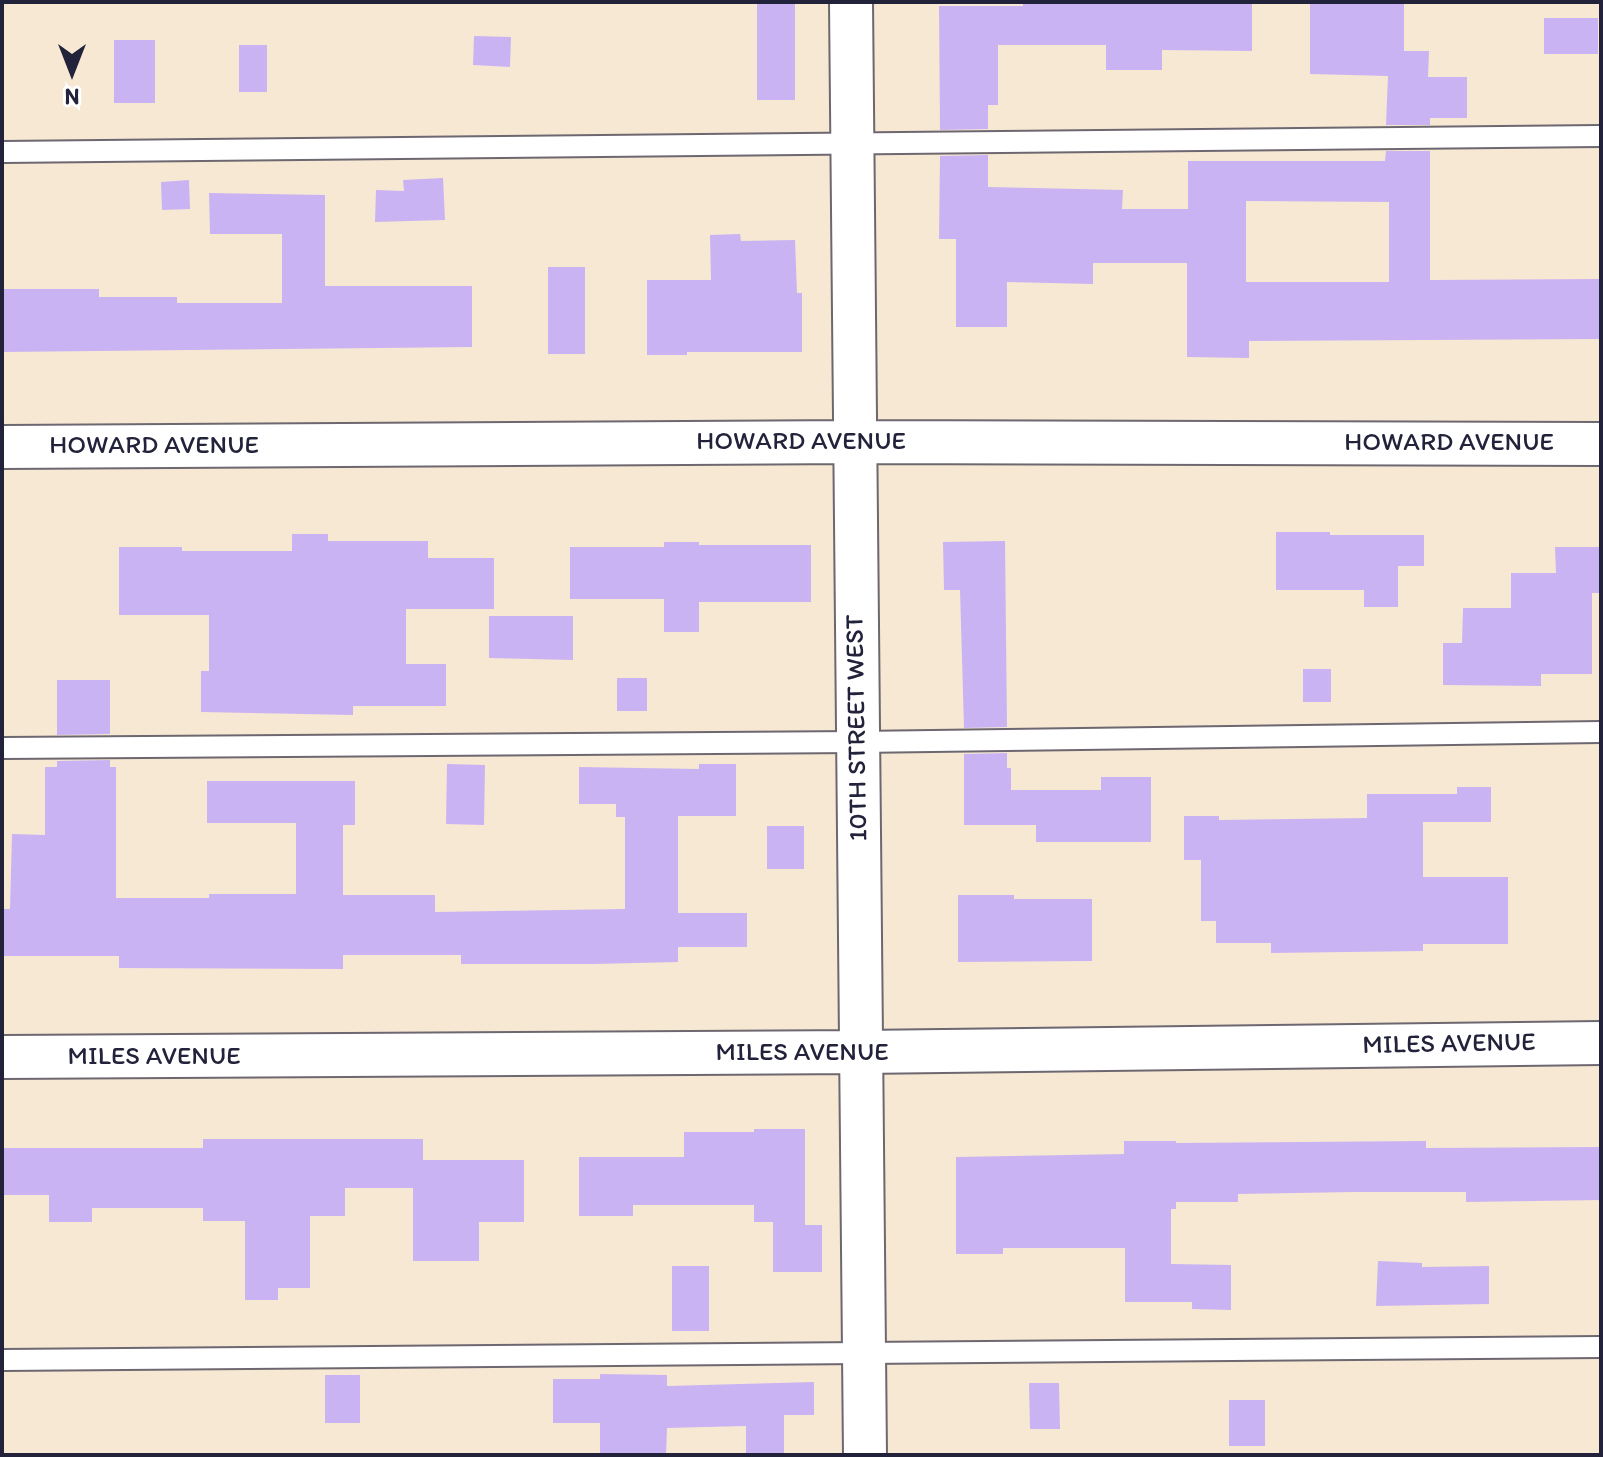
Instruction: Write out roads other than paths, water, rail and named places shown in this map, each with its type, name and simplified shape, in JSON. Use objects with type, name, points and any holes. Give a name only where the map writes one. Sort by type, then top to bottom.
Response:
[{"type":"street","name":"10TH STREET WEST","points":[[851,2],[865,1455]]},
{"type":"street","name":"HOWARD AVENUE","points":[[2,447],[855,442],[1601,444]]},
{"type":"street","name":"MILES AVENUE","points":[[2,1057],[861,1052],[1601,1043]]},
{"type":"lane","points":[[2,152],[1601,136]]},
{"type":"lane","points":[[2,748],[858,742],[1601,732]]},
{"type":"lane","points":[[2,1360],[1601,1347]]}]
